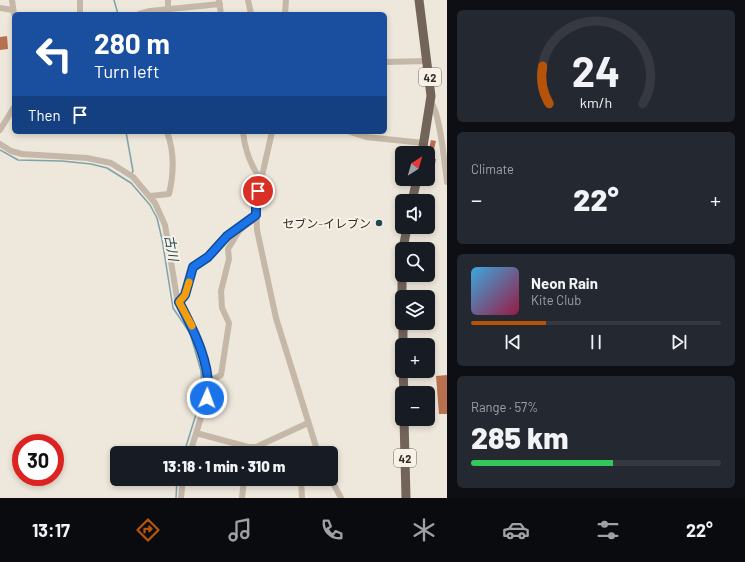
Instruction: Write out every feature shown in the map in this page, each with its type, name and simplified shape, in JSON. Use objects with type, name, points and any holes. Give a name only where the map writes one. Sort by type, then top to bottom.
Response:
[{"type":"main road","name":"42","points":[[419,0],[431,88],[431,103],[423,146]]},
{"type":"main road","name":"42","points":[[404,426],[406,498]]},
{"type":"street","points":[[0,8],[14,12],[12,0]]},
{"type":"street","points":[[80,0],[80,12]]},
{"type":"street","points":[[168,0],[168,10]]},
{"type":"street","points":[[248,0],[251,12]]},
{"type":"street","points":[[285,12],[286,0]]},
{"type":"street","points":[[158,12],[220,2],[221,12]]},
{"type":"street","points":[[387,62],[428,62]]},
{"type":"street","points":[[431,103],[434,106],[438,118],[447,182]]},
{"type":"street","points":[[0,130],[12,110]]},
{"type":"street","points":[[150,196],[169,194],[173,168],[172,154],[167,134]]},
{"type":"street","points":[[243,134],[244,147],[248,160],[260,180]]},
{"type":"street","points":[[272,134],[256,202],[256,215],[260,245],[276,318],[316,446]]},
{"type":"street","points":[[356,134],[366,137],[424,143]]},
{"type":"street","points":[[0,144],[10,150],[22,154],[87,158],[111,163],[133,177],[150,196],[160,211],[165,225],[175,290],[179,302],[195,332],[209,384],[207,398],[192,446]]},
{"type":"street","points":[[210,381],[219,377],[222,372],[229,323],[222,308],[221,291],[229,259],[228,249],[239,231],[256,215]]},
{"type":"street","points":[[179,302],[185,295],[193,267],[208,257],[227,236],[247,223]]},
{"type":"street","points":[[262,446],[277,436],[308,423]]},
{"type":"street","points":[[196,433],[235,446]]},
{"type":"street","points":[[181,498],[182,486]]},
{"type":"street","points":[[242,498],[243,486]]},
{"type":"street","points":[[301,486],[302,498]]},
{"type":"street","points":[[335,486],[341,498]]},
{"type":"building","points":[[7,36],[8,49],[0,50],[0,37]]},
{"type":"building","points":[[431,140],[436,141],[435,146],[430,146]]},
{"type":"building","points":[[447,375],[447,414],[439,414],[436,376]]},
{"type":"waterway","points":[[114,0],[117,12]]},
{"type":"waterway","points":[[126,134],[133,171],[132,173]]},
{"type":"waterway","name":"古川","points":[[0,150],[18,160],[62,161],[91,164],[107,168],[131,183],[150,205],[157,218],[162,239],[173,308],[190,333],[201,371],[202,395],[186,446]]},
{"type":"waterway","name":"古川","points":[[176,498],[177,486]]},
{"type":"slow traffic","points":[[189,282],[185,295],[179,302],[192,326]]},
{"type":"place","name":"セブン-イレブン","points":[[379,223]]},
{"type":"route","points":[[207,398],[209,388],[208,378],[195,332],[179,302],[185,295],[193,267],[208,257],[227,236],[247,223],[256,215],[258,191]]}]
